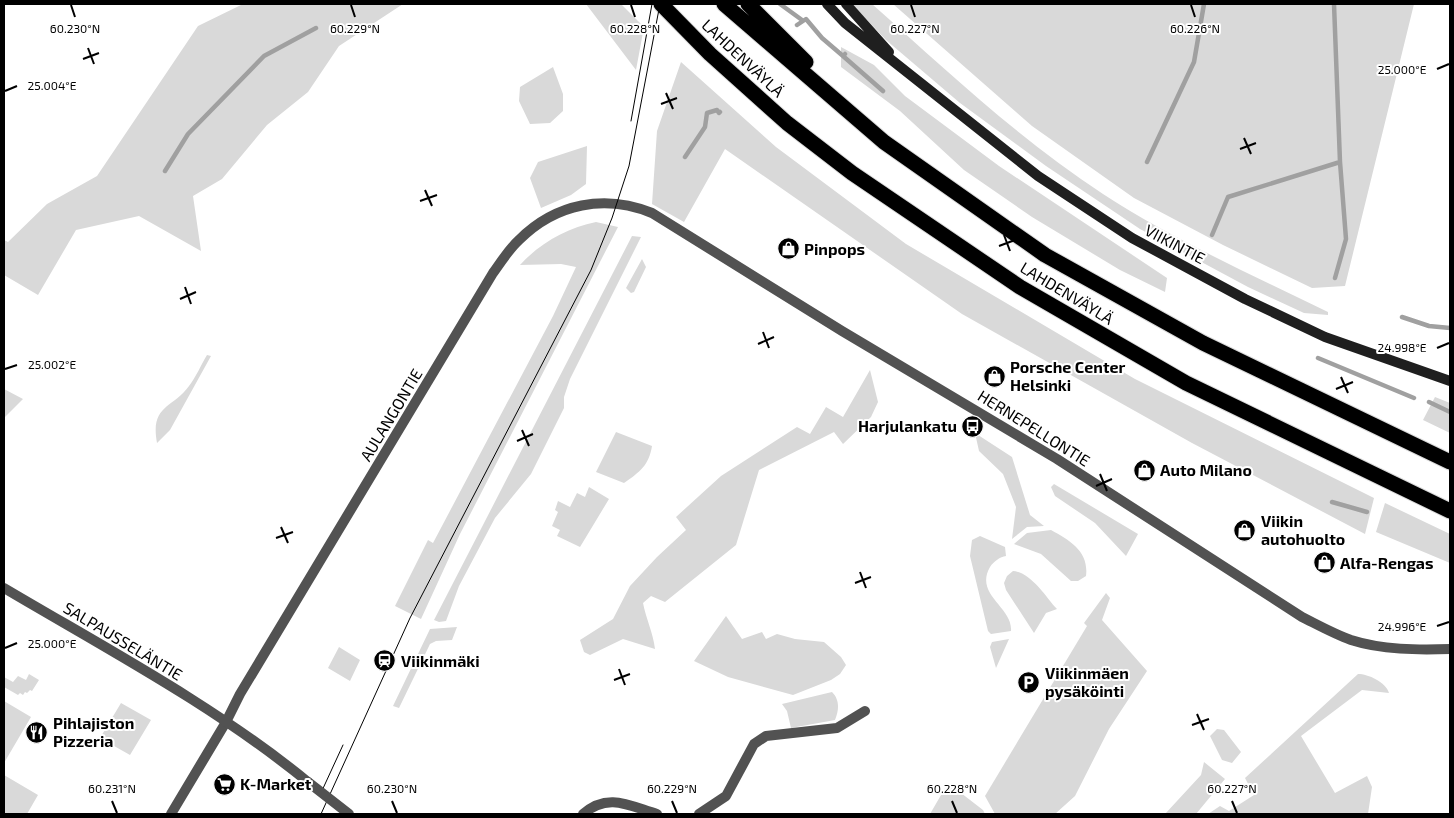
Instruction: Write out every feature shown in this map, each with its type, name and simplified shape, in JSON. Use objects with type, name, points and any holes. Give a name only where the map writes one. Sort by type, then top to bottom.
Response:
[{"type":"highway","points":[[649,4],[710,54]]},
{"type":"highway","name":"LAHDENVÄYLÄ","points":[[661,4],[710,54],[787,123],[852,173],[1020,287],[1186,383],[1450,512]]},
{"type":"highway","name":"LAHDENVÄYLÄ","points":[[724,4],[884,142],[1045,255],[1202,343],[1450,462]]},
{"type":"highway","points":[[748,4],[884,142]]},
{"type":"main road","name":"VIIKINTIE","points":[[827,4],[845,23],[1038,176],[1132,238],[1245,299],[1325,337],[1450,381]]},
{"type":"main road","name":"VIIKINTIE","points":[[846,4],[916,80]]},
{"type":"street","name":"AULANGONTIE","points":[[171,814],[226,722],[240,694],[480,295],[519,240],[542,220],[583,204],[599,202],[640,209]]},
{"type":"street","name":"HERNEPELLONTIE","points":[[640,209],[658,217],[842,331],[1057,459],[1302,617],[1350,639],[1370,644],[1450,649]]},
{"type":"street","name":"SALPAUSSELÄNTIE","points":[[4,588],[226,722],[286,763],[348,814]]},
{"type":"street","points":[[699,814],[726,796],[754,744],[766,736],[837,728],[865,711]]},
{"type":"street","points":[[584,814],[593,805],[615,801],[658,814]]},
{"type":"shaded area","points":[[243,4],[403,4],[339,46],[308,92],[267,125],[222,179],[193,196],[201,251],[139,216],[76,230],[38,295],[4,275],[4,240],[8,242],[47,204],[97,176],[198,26]]},
{"type":"shaded area","points":[[586,4],[621,4],[644,27],[636,70]]},
{"type":"shaded area","points":[[852,4],[872,4],[955,79],[1013,127],[1072,173],[1103,194],[1157,227],[1242,271],[1328,312],[1328,315],[1304,313],[1248,287],[1140,229],[1046,166],[960,103],[886,40]]},
{"type":"shaded area","points":[[893,4],[1414,4],[1345,286],[1312,288],[1223,245],[1134,198],[1032,126]]},
{"type":"shaded area","points":[[841,47],[874,65],[905,96],[999,166],[1167,278],[1165,292],[1120,270],[1032,217],[964,170],[900,111],[841,67]]},
{"type":"shaded area","points":[[681,62],[776,147],[906,244],[1135,379],[1374,498],[1365,534],[1192,443],[962,314],[725,149],[684,222],[652,204],[657,131]]},
{"type":"shaded area","points":[[553,67],[563,94],[563,111],[550,123],[530,124],[519,101],[520,87]]},
{"type":"shaded area","points":[[587,146],[586,184],[571,195],[541,208],[530,178],[538,162]]},
{"type":"shaded area","points":[[596,222],[618,227],[460,534],[421,619],[395,606],[428,540],[433,543],[553,316],[576,267],[561,264],[520,265],[545,243],[564,232]]},
{"type":"shaded area","points":[[632,236],[641,237],[570,379],[564,397],[564,408],[531,474],[495,518],[459,586],[446,621],[439,622],[434,620]]},
{"type":"shaded area","points":[[642,259],[646,267],[634,292],[631,293],[626,288]]},
{"type":"shaded area","points":[[207,355],[211,356],[170,430],[157,443],[157,421],[160,414],[189,386]]},
{"type":"shaded area","points":[[870,370],[878,402],[871,417],[843,444],[834,432],[759,470],[736,545],[665,602],[651,596],[643,603],[655,649],[623,639],[590,655],[584,652],[580,640],[613,619],[630,586],[686,530],[676,517],[721,476],[797,427],[810,434],[826,407],[843,417]]},
{"type":"shaded area","points":[[4,389],[23,399],[4,418]]},
{"type":"shaded area","points":[[1435,397],[1450,403],[1450,433],[1423,420]]},
{"type":"shaded area","points":[[616,432],[652,446],[649,458],[643,468],[624,483],[596,472]]},
{"type":"shaded area","points":[[975,433],[1012,457],[1030,515],[1044,526],[1027,527],[1012,539],[1016,507],[1003,474],[979,451]]},
{"type":"shaded area","points":[[1054,484],[1138,534],[1126,556],[1095,523],[1055,496],[1051,487]]},
{"type":"shaded area","points":[[589,487],[609,499],[580,547],[557,536],[560,530],[552,526],[558,512],[555,510],[558,501],[570,507],[577,493],[585,497]]},
{"type":"shaded area","points":[[1385,503],[1450,534],[1450,563],[1376,532]]},
{"type":"shaded area","points":[[1051,530],[1072,543],[1082,554],[1085,560],[1086,576],[1078,581],[1071,581],[1041,554],[1014,544],[1027,533]]},
{"type":"shaded area","points":[[980,536],[1005,547],[1006,556],[993,563],[986,577],[990,593],[1006,615],[1011,631],[991,634],[988,631],[970,556],[972,540]]},
{"type":"shaded area","points":[[1013,571],[1020,572],[1032,580],[1057,609],[1046,613],[1034,633],[1006,590],[1004,583],[1007,576]]},
{"type":"shaded area","points":[[1106,593],[1110,598],[1102,620],[1147,671],[1109,729],[1075,796],[1055,814],[995,814],[985,796],[1087,626],[1084,623]]},
{"type":"shaded area","points":[[726,616],[742,639],[762,632],[766,639],[777,634],[795,639],[824,642],[841,657],[846,665],[840,674],[831,680],[793,695],[728,677],[694,661]]},
{"type":"shaded area","points":[[457,627],[452,640],[436,641],[430,644],[399,708],[393,706],[430,629]]},
{"type":"shaded area","points":[[1009,639],[996,668],[990,647],[992,642]]},
{"type":"shaded area","points":[[339,647],[360,660],[350,681],[328,668]]},
{"type":"shaded area","points":[[29,674],[39,680],[32,691],[30,690],[23,695],[20,693],[18,695],[4,687],[4,677],[13,682],[18,676],[26,680]]},
{"type":"shaded area","points":[[1358,674],[1376,679],[1384,685],[1389,693],[1362,690],[1301,736],[1335,793],[1367,776],[1372,787],[1368,814],[1208,814],[1220,806],[1229,811],[1254,795],[1245,778]]},
{"type":"shaded area","points":[[832,692],[838,705],[835,720],[791,728],[787,711],[782,704]]},
{"type":"shaded area","points":[[4,701],[31,717],[4,763]]},
{"type":"shaded area","points":[[121,703],[151,720],[130,755],[100,738]]},
{"type":"shaded area","points":[[1217,729],[1224,730],[1241,752],[1232,763],[1222,760],[1210,736]]},
{"type":"shaded area","points":[[1204,762],[1225,779],[1196,814],[1165,814],[1201,775]]},
{"type":"shaded area","points":[[4,775],[38,795],[27,814],[4,814]]},
{"type":"shaded area","points":[[948,783],[983,810],[985,814],[930,814]]},
{"type":"waterway","points":[[780,4],[802,20]]},
{"type":"waterway","points":[[1147,162],[1194,62],[1204,4]]},
{"type":"waterway","points":[[1212,235],[1228,197],[1340,162],[1334,4]]},
{"type":"waterway","points":[[797,25],[806,19],[822,38],[843,56],[845,54]]},
{"type":"waterway","points":[[165,171],[188,134],[264,56],[316,28]]},
{"type":"waterway","points":[[843,56],[883,91]]},
{"type":"waterway","points":[[685,157],[705,127],[707,113],[717,110],[720,112]]},
{"type":"waterway","points":[[1335,278],[1346,239],[1340,162]]},
{"type":"waterway","points":[[1402,317],[1429,326],[1450,328]]},
{"type":"waterway","points":[[1318,358],[1414,398]]},
{"type":"waterway","points":[[1429,402],[1450,412]]},
{"type":"waterway","points":[[1332,502],[1367,512]]},
{"type":"tram line","points":[[631,121],[652,4]]},
{"type":"tram line","points":[[321,814],[410,618],[591,270],[612,218],[629,166],[660,4]]},
{"type":"tram line","points":[[320,795],[343,745]]},
{"type":"place","name":"Pinpops","points":[[788,249]]},
{"type":"place","name":"Porsche Center Helsinki","points":[[994,376]]},
{"type":"place","name":"Harjulankatu","points":[[973,426]]},
{"type":"place","name":"Auto Milano","points":[[1144,470]]},
{"type":"place","name":"Viikin autohuolto","points":[[1245,530]]},
{"type":"place","name":"Alfa-Rengas","points":[[1324,563]]},
{"type":"place","name":"Viikinmäki","points":[[385,661]]},
{"type":"place","name":"Viikinmäen pysäköinti","points":[[1029,682]]},
{"type":"place","name":"Pihlajiston Pizzeria","points":[[37,732]]},
{"type":"place","name":"K-Market","points":[[224,784]]}]
